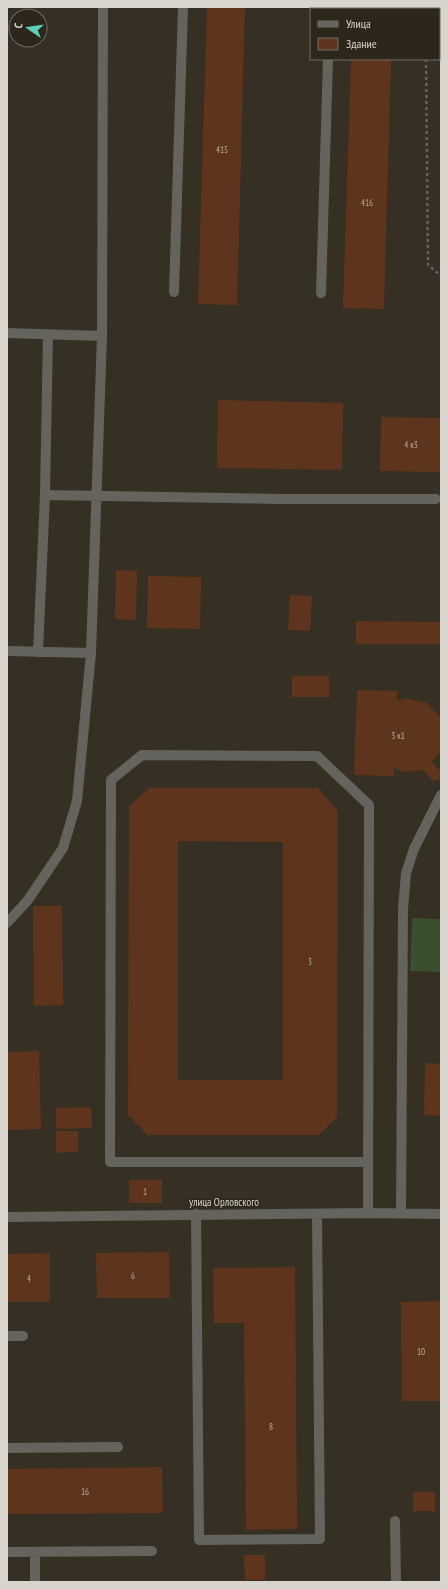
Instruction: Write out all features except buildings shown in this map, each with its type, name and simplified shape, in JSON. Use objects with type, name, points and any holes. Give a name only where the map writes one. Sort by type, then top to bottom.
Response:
[{"type":"street","points":[[7,923],[28,900],[63,848],[77,801],[91,654],[102,336],[103,7]]},
{"type":"street","points":[[174,292],[183,7]]},
{"type":"street","points":[[321,293],[328,60]]},
{"type":"street","points":[[7,333],[102,336]]},
{"type":"street","points":[[38,652],[45,495],[48,334]]},
{"type":"street","points":[[45,495],[281,499],[436,499]]},
{"type":"street","points":[[7,651],[91,654]]},
{"type":"street","points":[[368,1162],[110,1162],[111,780],[142,755],[317,756],[369,805],[368,1213]]},
{"type":"street","points":[[401,1213],[403,909],[406,873],[414,849],[441,795]]},
{"type":"street","points":[[196,1214],[199,1540],[320,1539],[317,1214]]},
{"type":"street","name":"улица Орловского","points":[[7,1217],[196,1214],[441,1214]]},
{"type":"street","points":[[7,1336],[23,1336]]},
{"type":"street","points":[[7,1448],[118,1447]]},
{"type":"street","points":[[395,1521],[396,1582]]},
{"type":"street","points":[[7,1552],[152,1551]]},
{"type":"street","points":[[35,1552],[35,1582]]},
{"type":"path","points":[[426,60],[428,265],[441,276]]},
{"type":"green space","points":[[412,918],[441,919],[441,972],[410,971]]}]
